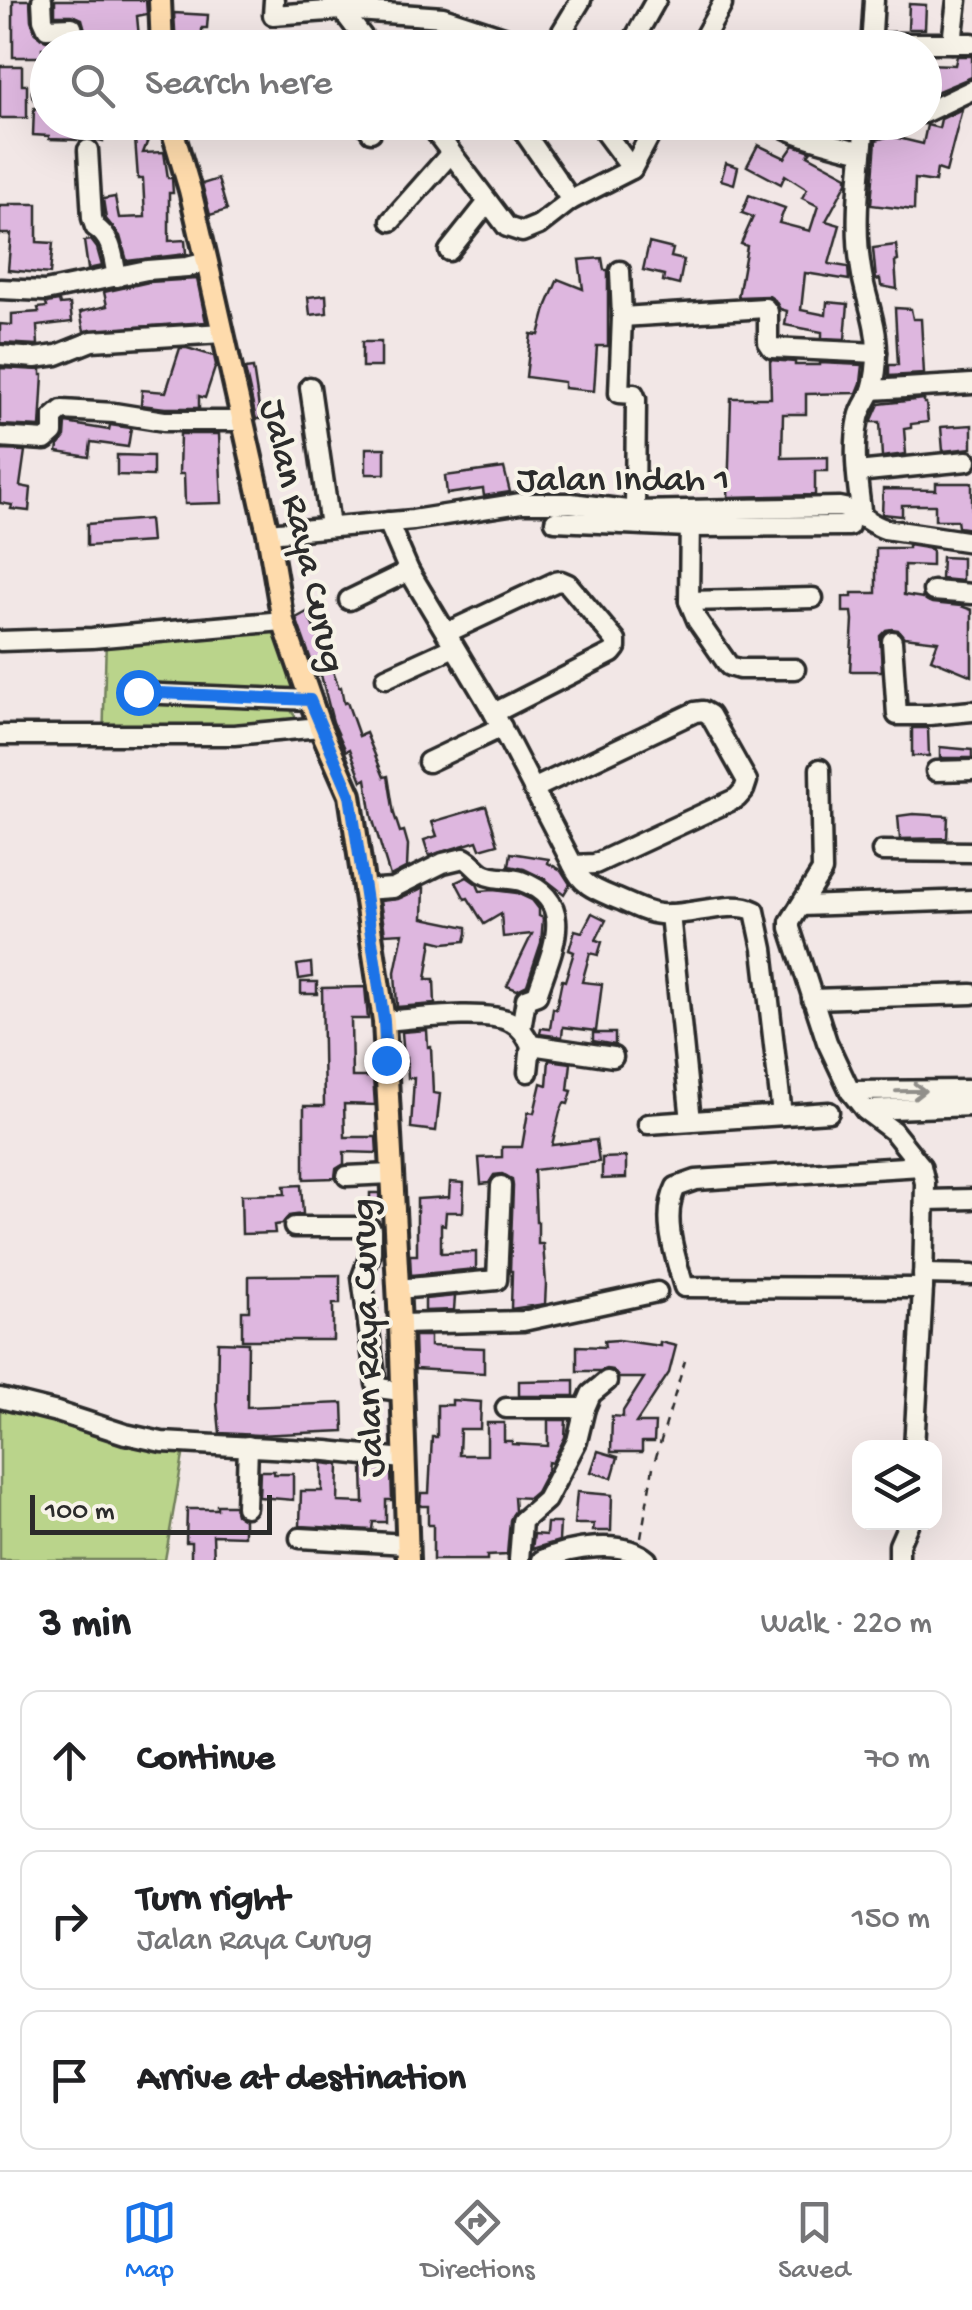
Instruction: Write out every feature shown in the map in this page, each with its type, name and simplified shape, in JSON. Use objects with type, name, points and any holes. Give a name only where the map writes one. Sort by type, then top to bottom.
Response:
[{"type":"main road","points":[[160,0],[163,30]]},
{"type":"main road","name":"Jalan Raya Curug","points":[[175,140],[207,262],[284,621],[310,700],[350,795],[384,1021],[407,1552]]},
{"type":"street","points":[[42,0],[47,28],[73,30]]},
{"type":"street","points":[[274,0],[273,15],[342,10],[443,18],[481,30]]},
{"type":"street","points":[[563,30],[581,0]]},
{"type":"street","points":[[639,30],[656,0]]},
{"type":"street","points":[[872,30],[874,0]]},
{"type":"street","points":[[952,43],[956,0]]},
{"type":"street","points":[[708,30],[722,6]]},
{"type":"street","points":[[342,10],[357,30]]},
{"type":"street","points":[[443,18],[451,30]]},
{"type":"street","points":[[942,43],[972,43]]},
{"type":"street","points":[[942,104],[972,90]]},
{"type":"street","points":[[441,140],[507,227],[522,232],[539,225],[571,200],[632,169],[647,140]]},
{"type":"street","points":[[529,140],[571,200]]},
{"type":"street","points":[[610,140],[632,169]]},
{"type":"street","points":[[815,140],[862,152]]},
{"type":"street","points":[[856,522],[858,423],[872,390],[877,353],[873,317],[860,268],[858,208],[863,140]]},
{"type":"street","points":[[88,150],[94,227],[109,240],[117,277]]},
{"type":"street","points":[[390,222],[451,153]]},
{"type":"street","points":[[450,251],[488,202]]},
{"type":"street","points":[[0,289],[45,291],[207,262]]},
{"type":"street","points":[[620,271],[619,393],[634,394],[636,399],[634,510]]},
{"type":"street","points":[[622,317],[765,308],[772,348],[877,353]]},
{"type":"street","points":[[0,355],[36,358],[58,355],[92,341],[223,333]]},
{"type":"street","points":[[872,390],[972,384]]},
{"type":"street","points":[[310,387],[330,526]]},
{"type":"street","points":[[0,437],[45,440],[52,434],[53,418],[62,410],[114,413],[164,422],[242,421]]},
{"type":"street","points":[[856,472],[967,461]]},
{"type":"street","name":"Jalan Indah 1","points":[[268,533],[544,502],[689,519],[840,507],[853,510],[856,522],[972,542]]},
{"type":"street","points":[[555,521],[689,519],[689,600],[697,620],[728,666],[796,668]]},
{"type":"street","points":[[388,522],[409,570],[498,720],[582,882],[657,914],[734,907],[755,911],[782,1115]]},
{"type":"street","points":[[349,600],[409,570]]},
{"type":"street","points":[[386,678],[555,582],[568,584],[616,641],[612,653],[428,762]]},
{"type":"street","points":[[934,592],[972,594]]},
{"type":"street","points":[[689,600],[812,598]]},
{"type":"street","points":[[0,641],[92,638],[284,621]]},
{"type":"street","points":[[892,641],[898,716],[972,712]]},
{"type":"street","points":[[138,692],[310,700]]},
{"type":"street","points":[[533,789],[703,711],[710,715],[747,781],[737,798],[596,864],[574,865]]},
{"type":"street","points":[[0,735],[234,735],[320,726]]},
{"type":"street","points":[[820,770],[822,871],[790,928],[827,1042],[850,1092],[893,1132],[920,1166],[926,1200],[914,1440]]},
{"type":"street","points":[[936,771],[972,770]]},
{"type":"street","points":[[882,851],[972,852]]},
{"type":"street","points":[[364,890],[393,888],[464,858],[486,875],[519,880],[553,905],[558,922],[552,948],[537,995],[526,999],[528,1072]]},
{"type":"street","points":[[595,890],[596,864]]},
{"type":"street","points":[[801,906],[972,900]]},
{"type":"street","points":[[670,914],[691,1121]]},
{"type":"street","points":[[812,999],[972,994]]},
{"type":"street","points":[[384,1021],[450,1015],[508,1020],[526,1038],[613,1057]]},
{"type":"street","points":[[850,1092],[972,1090]]},
{"type":"street","points":[[865,1110],[972,1106]]},
{"type":"street","points":[[648,1124],[829,1112]]},
{"type":"street","points":[[920,1166],[696,1180],[676,1187],[668,1217],[684,1287],[923,1281],[972,1275]]},
{"type":"street","points":[[347,1176],[392,1174]]},
{"type":"street","points":[[398,1288],[497,1280],[502,1186]]},
{"type":"street","points":[[926,1200],[972,1199]]},
{"type":"street","points":[[294,1227],[371,1229],[371,1252],[362,1277],[376,1384],[378,1388],[401,1391]]},
{"type":"street","points":[[400,1324],[523,1321],[657,1292]]},
{"type":"street","points":[[519,1560],[522,1521],[546,1500],[577,1441],[591,1394],[608,1382]]},
{"type":"street","points":[[0,1398],[162,1442],[403,1458]]},
{"type":"street","points":[[506,1408],[585,1408]]},
{"type":"street","points":[[246,1507],[248,1446]]},
{"type":"street","points":[[898,1560],[906,1530]]},
{"type":"street","points":[[300,1538],[407,1552]]},
{"type":"street","points":[[542,1560],[559,1552],[600,1547],[643,1556]]},
{"type":"path","points":[[643,1556],[653,1466],[685,1360]]},
{"type":"green space","points":[[291,622],[305,683],[292,712],[311,738],[103,745],[106,638]]},
{"type":"green space","points":[[0,1392],[185,1444],[165,1560],[0,1560]]},
{"type":"building","points":[[13,0],[30,0],[35,30],[30,30],[30,57],[13,57]]},
{"type":"building","points":[[55,0],[146,0],[147,14],[137,16],[138,30],[85,30],[82,19],[55,15]]},
{"type":"building","points":[[909,4],[926,5],[925,29],[908,29]]},
{"type":"building","points":[[174,13],[208,15],[207,28],[175,30]]},
{"type":"building","points":[[957,56],[972,56],[972,77],[942,90],[942,65],[955,65]]},
{"type":"building","points":[[0,66],[22,66],[22,85],[27,85],[27,118],[0,118]]},
{"type":"building","points":[[962,109],[946,172],[937,169],[935,182],[915,179],[914,210],[871,205],[876,140],[923,144],[924,140],[942,140],[942,119]]},
{"type":"building","points":[[135,140],[148,140],[143,153],[164,152],[168,178],[172,178],[169,241],[185,240],[186,254],[127,261],[120,236],[106,219],[103,199],[115,197],[119,218],[145,217],[143,179],[138,179]]},
{"type":"building","points":[[758,145],[785,158],[794,145],[811,151],[808,155],[847,176],[826,221],[840,225],[829,264],[848,267],[849,280],[805,273],[801,310],[826,315],[827,302],[848,304],[845,339],[822,338],[822,332],[785,325],[787,311],[769,296],[738,297],[747,246],[741,244],[753,217],[742,213],[749,195],[785,208],[779,223],[810,231],[818,206],[802,198],[807,189],[785,175],[781,184],[747,166]]},
{"type":"building","points":[[726,163],[738,167],[734,184],[721,180]]},
{"type":"building","points":[[218,179],[227,210],[210,215],[202,184]]},
{"type":"building","points":[[37,204],[37,242],[53,243],[50,274],[8,270],[11,234],[0,234],[0,206]]},
{"type":"building","points":[[91,240],[102,266],[88,269],[84,241]]},
{"type":"building","points":[[649,243],[673,249],[671,257],[684,260],[679,285],[663,281],[664,275],[643,270]]},
{"type":"building","points":[[896,245],[897,289],[881,286],[880,279],[876,280],[873,248]]},
{"type":"building","points":[[602,258],[604,270],[608,270],[608,346],[597,346],[594,391],[564,388],[564,382],[526,377],[531,334],[539,335],[558,279],[583,289],[579,260]]},
{"type":"building","points":[[197,279],[206,322],[84,331],[80,312],[107,306],[104,292],[149,282]]},
{"type":"building","points":[[326,295],[327,313],[310,315],[308,297]]},
{"type":"building","points":[[59,301],[60,305],[70,304],[72,322],[37,326],[38,345],[0,343],[0,324],[12,325],[12,314],[39,312],[38,308],[47,307],[46,303]]},
{"type":"building","points":[[895,308],[911,309],[913,319],[921,319],[924,374],[889,376],[889,365],[898,365]]},
{"type":"building","points":[[362,342],[381,342],[381,367],[362,367]]},
{"type":"building","points":[[180,348],[214,356],[216,365],[205,398],[199,396],[199,408],[141,405],[142,390],[166,392]]},
{"type":"building","points":[[770,360],[795,365],[863,365],[861,383],[857,393],[806,394],[806,414],[783,414],[782,458],[828,457],[828,471],[815,471],[815,495],[728,497],[731,398],[771,398]]},
{"type":"building","points":[[0,368],[41,370],[40,427],[0,425]]},
{"type":"building","points":[[253,368],[260,419],[256,419],[245,369]]},
{"type":"building","points":[[924,399],[928,422],[904,429],[906,454],[882,457],[880,422],[871,422],[879,404]]},
{"type":"building","points":[[66,423],[109,430],[110,425],[131,428],[128,447],[91,442],[89,457],[57,452],[65,437]]},
{"type":"building","points":[[972,425],[972,448],[943,451],[941,427]]},
{"type":"building","points":[[180,434],[219,434],[222,503],[185,504],[184,474],[179,474]]},
{"type":"building","points":[[366,448],[385,448],[385,474],[366,474]]},
{"type":"building","points":[[0,450],[25,451],[20,486],[31,488],[29,511],[0,503]]},
{"type":"building","points":[[117,455],[153,456],[153,476],[117,475]]},
{"type":"building","points":[[504,468],[510,492],[484,496],[483,489],[447,494],[445,476]]},
{"type":"building","points":[[936,483],[972,483],[972,529],[958,527],[957,520],[935,520],[935,505],[902,505],[902,516],[882,514],[883,489],[936,490]]},
{"type":"building","points":[[149,519],[151,542],[87,546],[87,524]]},
{"type":"building","points":[[908,545],[932,549],[932,566],[904,565],[904,595],[972,610],[972,676],[931,659],[938,641],[904,637],[892,629],[880,636],[882,671],[850,671],[853,620],[852,612],[843,612],[843,597],[876,593],[876,548]]},
{"type":"building","points":[[942,557],[962,558],[962,581],[941,579]]},
{"type":"building","points":[[307,612],[359,736],[366,733],[384,777],[388,776],[394,814],[408,845],[407,867],[390,876],[372,817],[366,779],[362,781],[350,749],[346,751],[333,722],[321,675],[317,677],[296,618]]},
{"type":"building","points":[[912,728],[928,728],[929,756],[912,756]]},
{"type":"building","points":[[940,747],[972,750],[972,758],[940,758]]},
{"type":"building","points":[[486,806],[498,844],[480,849],[477,841],[429,856],[424,840],[437,836],[432,822]]},
{"type":"building","points":[[898,816],[948,816],[947,838],[900,839]]},
{"type":"building","points":[[511,853],[549,859],[548,863],[561,870],[570,884],[564,894],[545,879],[509,866]]},
{"type":"building","points":[[467,877],[480,891],[517,893],[532,900],[543,918],[541,943],[527,985],[517,990],[507,986],[532,934],[503,937],[501,914],[484,924],[456,882]]},
{"type":"building","points":[[422,888],[423,918],[467,927],[467,933],[465,941],[432,940],[426,979],[434,979],[435,1004],[397,1007],[395,972],[403,933],[385,934],[380,901],[398,899]]},
{"type":"building","points":[[592,913],[606,920],[596,940],[602,942],[598,955],[590,953],[582,982],[602,984],[596,1031],[563,1027],[562,1037],[540,1034],[541,1028],[550,1029],[553,1008],[556,1009],[562,980],[565,981],[574,952],[569,950],[575,930],[582,932]]},
{"type":"building","points":[[311,963],[312,977],[299,979],[297,965]]},
{"type":"building","points":[[301,982],[317,982],[317,994],[301,994]]},
{"type":"building","points":[[365,987],[368,1019],[351,1019],[352,1077],[373,1077],[375,1105],[344,1104],[345,1137],[376,1137],[377,1153],[344,1152],[344,1164],[336,1169],[335,1178],[304,1179],[304,1106],[324,1106],[322,988]]},
{"type":"building","points":[[427,1030],[433,1093],[440,1094],[436,1131],[411,1128],[414,1078],[408,1078],[407,1058],[404,1059],[402,1032]]},
{"type":"building","points":[[593,1033],[615,1033],[615,1045],[593,1041]]},
{"type":"building","points":[[549,1060],[571,1063],[568,1090],[572,1091],[560,1112],[552,1145],[596,1140],[599,1162],[534,1170],[545,1304],[511,1309],[512,1179],[494,1175],[489,1183],[481,1184],[479,1158],[502,1157],[502,1147],[522,1147],[528,1112],[534,1113],[541,1083],[547,1085]]},
{"type":"building","points":[[626,1157],[626,1178],[602,1179],[602,1158]]},
{"type":"building","points":[[450,1182],[464,1183],[463,1212],[446,1212],[445,1225],[441,1224],[441,1253],[476,1252],[476,1269],[411,1275],[410,1255],[417,1255],[417,1199],[449,1197]]},
{"type":"building","points":[[301,1185],[303,1214],[289,1216],[282,1224],[274,1225],[275,1233],[242,1234],[241,1195],[285,1194],[284,1186]]},
{"type":"building","points":[[370,1193],[379,1193],[380,1212],[370,1212]]},
{"type":"building","points":[[340,1275],[340,1304],[333,1304],[333,1340],[242,1340],[242,1311],[249,1311],[249,1276]]},
{"type":"building","points":[[455,1296],[454,1310],[425,1311],[425,1299]]},
{"type":"building","points":[[414,1336],[430,1336],[430,1346],[484,1348],[484,1373],[415,1369]]},
{"type":"building","points":[[604,1341],[676,1346],[669,1373],[636,1423],[655,1423],[654,1442],[642,1442],[642,1452],[611,1452],[612,1416],[623,1417],[644,1378],[619,1378],[606,1369],[577,1371],[577,1346],[605,1347]]},
{"type":"building","points":[[218,1342],[248,1343],[247,1407],[343,1403],[344,1431],[220,1433]]},
{"type":"building","points":[[574,1380],[574,1396],[519,1396],[519,1381]]},
{"type":"building","points":[[452,1400],[481,1402],[480,1429],[460,1429],[459,1455],[487,1455],[487,1423],[504,1423],[504,1441],[548,1446],[548,1420],[566,1420],[565,1437],[552,1463],[548,1462],[536,1492],[529,1498],[514,1497],[507,1555],[487,1556],[487,1560],[433,1560],[433,1525],[428,1525],[428,1506],[420,1506],[421,1493],[429,1493],[437,1405],[452,1405]]},
{"type":"building","points":[[598,1451],[618,1457],[612,1478],[591,1472]]},
{"type":"building","points":[[322,1463],[339,1465],[338,1502],[364,1503],[363,1467],[391,1470],[392,1500],[386,1500],[386,1522],[373,1522],[372,1530],[300,1526],[301,1491],[322,1491]]},
{"type":"building","points":[[260,1471],[293,1474],[293,1500],[259,1497]]},
{"type":"building","points":[[577,1492],[612,1495],[611,1531],[593,1531],[594,1524],[574,1524]]},
{"type":"building","points":[[217,1505],[234,1505],[236,1514],[244,1519],[244,1536],[213,1535],[214,1560],[191,1560],[191,1542],[186,1542],[187,1509],[217,1509]]},
{"type":"building","points":[[547,1523],[560,1523],[559,1541],[532,1549],[534,1534],[546,1535]]},
{"type":"route","points":[[138,692],[310,700],[350,795],[384,1021],[386,1060]]}]
